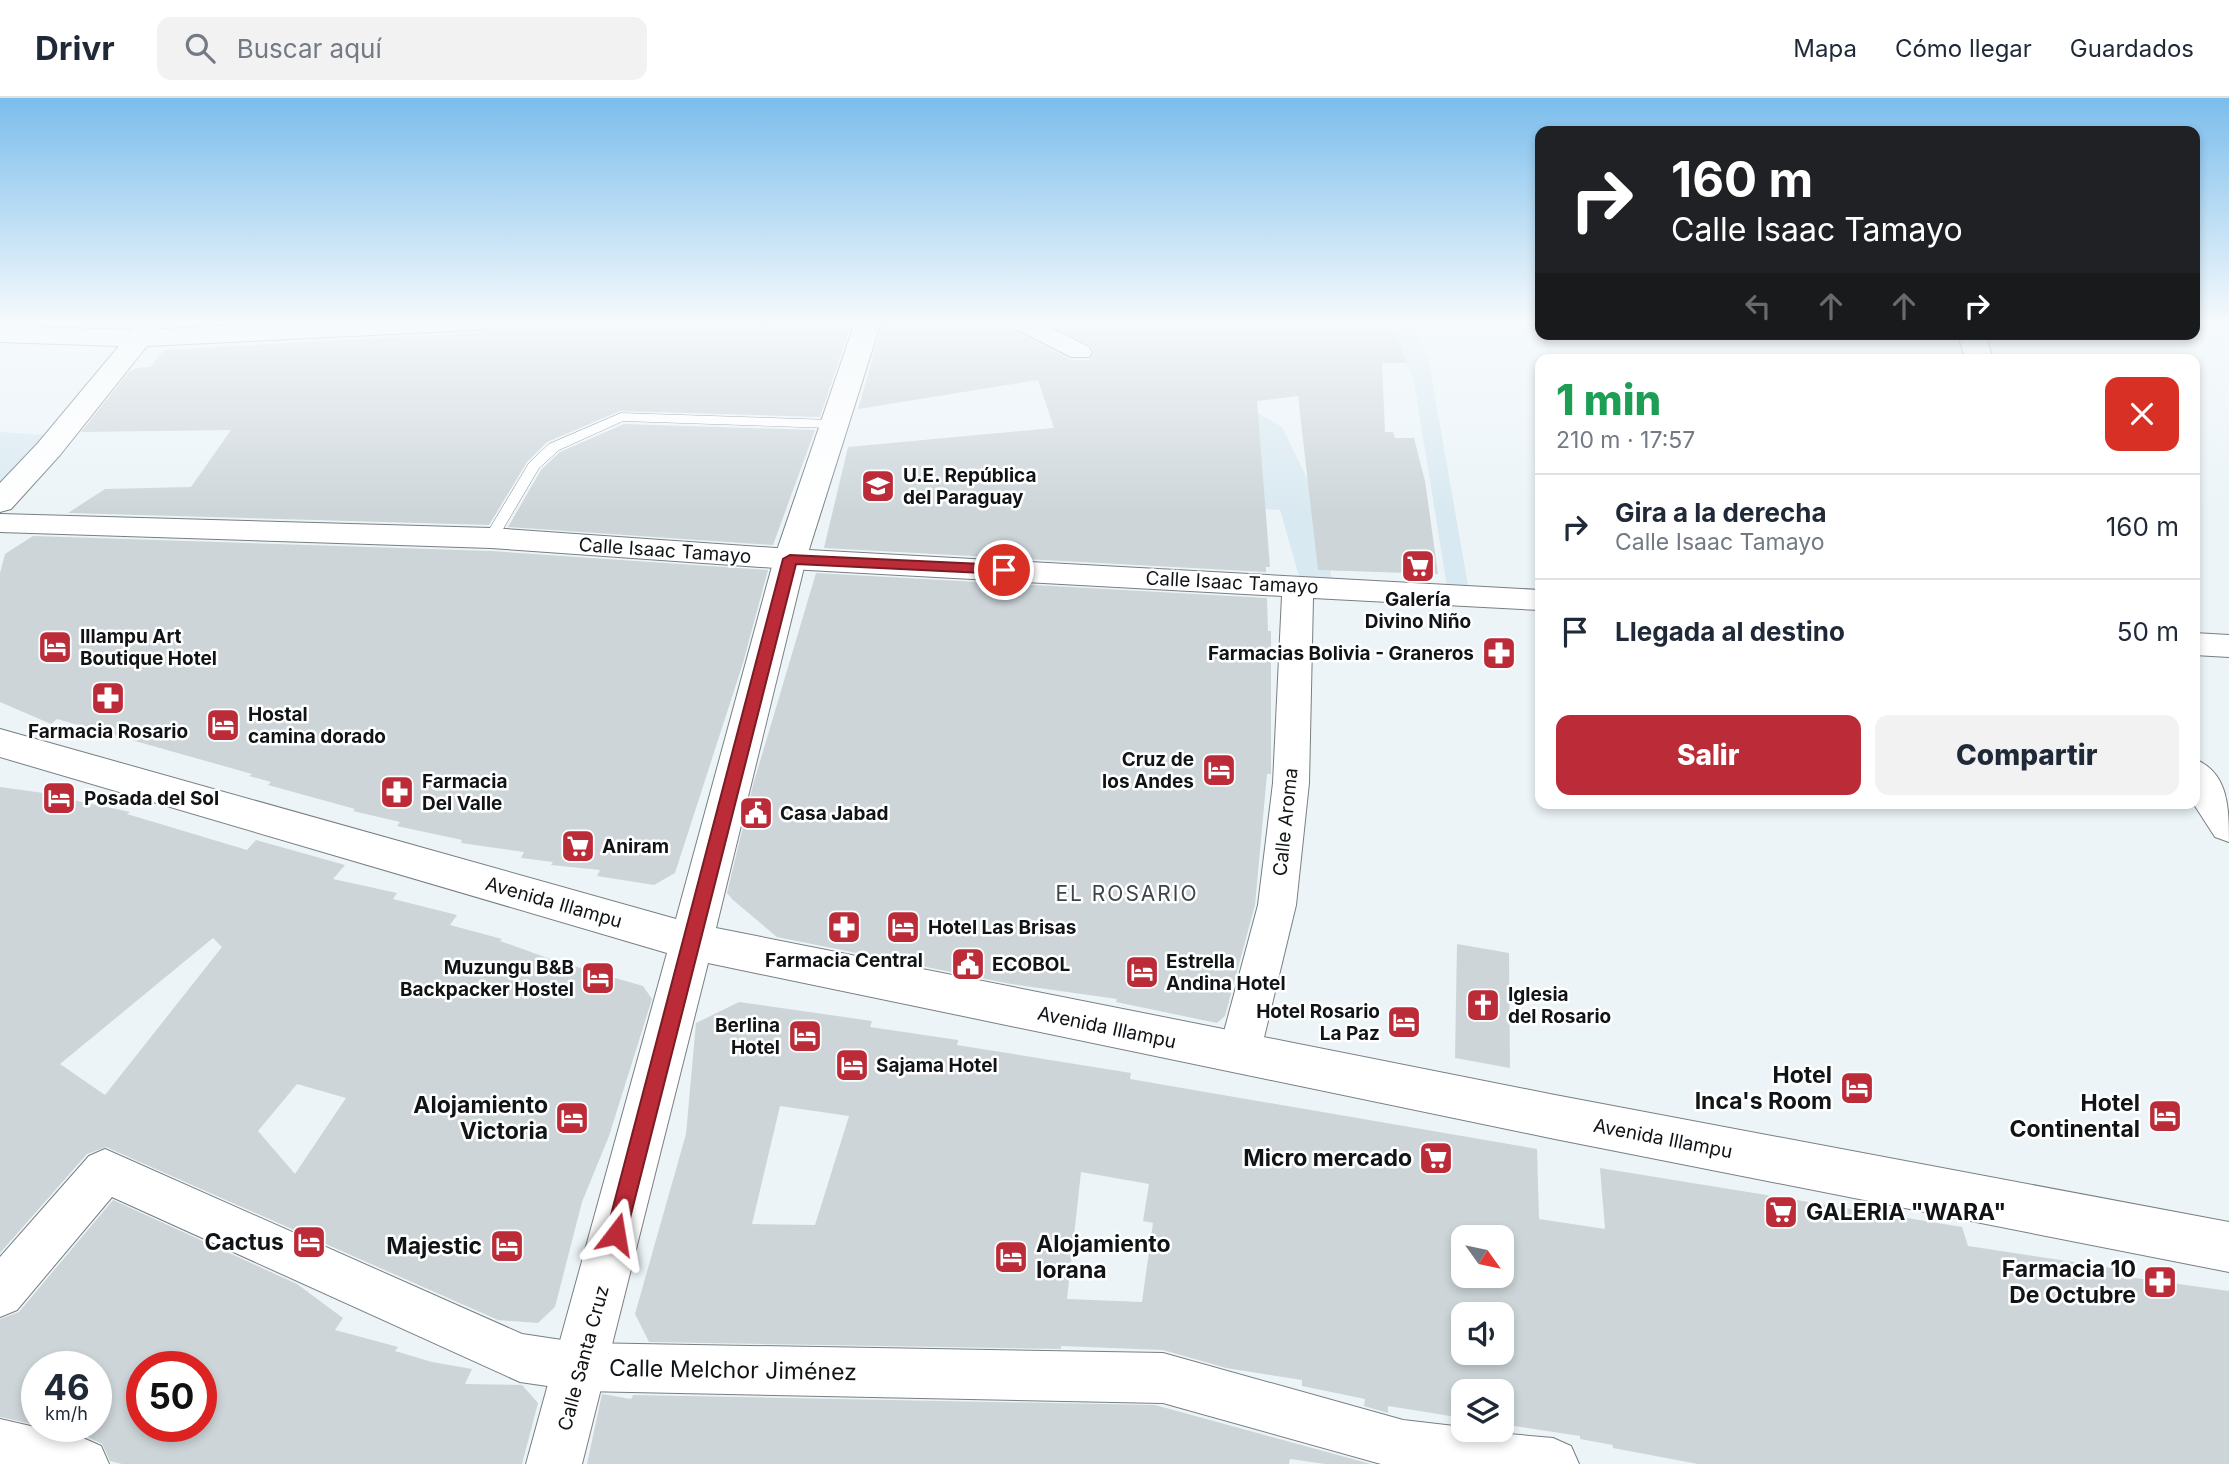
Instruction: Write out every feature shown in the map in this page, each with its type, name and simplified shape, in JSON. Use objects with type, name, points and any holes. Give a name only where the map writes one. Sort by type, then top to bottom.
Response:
[{"type":"main road","points":[[0,502],[49,449],[100,386]]},
{"type":"main road","name":"Calle Santa Cruz","points":[[554,1464],[582,1367],[790,559],[846,386]]},
{"type":"main road","name":"Avenida Illampu","points":[[0,743],[690,941],[1239,1054],[2229,1247]]},
{"type":"main road","points":[[2200,783],[2229,825]]},
{"type":"street","name":"Calle Isaac Tamayo","points":[[0,523],[491,538],[790,559],[1535,600]]},
{"type":"street","name":"Calle Aroma","points":[[1239,1054],[1277,905],[1290,783],[1298,585]]},
{"type":"street","points":[[2200,644],[2229,646]]},
{"type":"street","name":"Calle Melchor Jiménez","points":[[0,1293],[105,1171],[520,1358],[582,1367],[1163,1378],[1403,1445],[1553,1464]]},
{"type":"street","points":[[0,1444],[83,1464]]},
{"type":"lane","points":[[491,538],[534,466],[554,447],[621,416],[832,424]]},
{"type":"shaded area","points":[[1154,386],[1210,386],[1282,427],[1318,501],[1332,580],[1299,576],[1280,510],[1212,506]]},
{"type":"shaded area","points":[[1415,386],[1433,386],[1469,591],[1447,587]]},
{"type":"shaded area","points":[[0,432],[48,435],[0,491]]},
{"type":"building","points":[[118,386],[831,386],[820,417],[620,411],[547,442],[527,462],[489,525],[68,513],[105,489],[191,487],[231,430],[81,432]]},
{"type":"building","points":[[865,386],[1002,386],[858,409]]},
{"type":"building","points":[[1040,386],[1383,386],[1385,432],[1393,432],[1395,438],[1414,438],[1425,481],[1438,574],[1318,570],[1298,396],[1257,401],[1270,567],[1266,567],[1266,572],[824,548],[848,447],[1054,428]]},
{"type":"building","points":[[624,424],[815,430],[773,545],[508,527],[541,470],[560,452]]},
{"type":"building","points":[[33,536],[491,551],[768,570],[743,663],[675,873],[654,885],[597,876],[600,870],[551,865],[553,862],[521,858],[524,852],[461,843],[462,840],[397,826],[400,822],[268,785],[271,782],[249,776],[252,774],[57,719],[51,724],[0,702],[0,573],[5,554]]},
{"type":"building","points":[[816,573],[1267,598],[1268,631],[1271,631],[1271,774],[1267,774],[1255,905],[1225,1016],[1217,1023],[1116,1002],[1117,999],[1011,984],[777,937],[733,900],[727,893],[753,785]]},
{"type":"building","points":[[0,787],[65,796],[63,798],[130,812],[127,814],[247,850],[256,840],[345,865],[333,879],[397,893],[393,899],[457,915],[450,925],[502,939],[500,941],[556,961],[643,986],[652,999],[609,1136],[582,1202],[555,1307],[538,1323],[498,1320],[106,1147],[87,1154],[0,1253]],"holes":[[[213,938],[222,947],[105,1095],[60,1064]],[[297,1084],[346,1098],[295,1174],[258,1131]]]},
{"type":"building","name":"Iglesia del Rosario","points":[[1457,944],[1509,953],[1510,1068],[1455,1058]]},
{"type":"building","points":[[739,1002],[872,1021],[870,1027],[958,1040],[957,1045],[1131,1073],[1130,1079],[1537,1149],[1539,1219],[1605,1229],[1600,1168],[1962,1227],[1968,1246],[2126,1270],[2128,1277],[2229,1291],[2229,1464],[1698,1464],[1613,1448],[1613,1445],[1580,1439],[1580,1436],[1514,1426],[1514,1379],[1451,1379],[1451,1416],[1388,1406],[1388,1413],[1364,1406],[1365,1399],[1302,1386],[1302,1380],[1226,1368],[1163,1350],[1061,1346],[1061,1349],[649,1342],[635,1314],[686,1134],[696,1023]],"holes":[[[780,1106],[849,1116],[815,1225],[752,1224]],[[1081,1172],[1149,1184],[1143,1221],[1153,1223],[1142,1302],[1067,1299]]]},
{"type":"building","points":[[113,1200],[297,1284],[343,1318],[335,1330],[398,1347],[395,1351],[432,1362],[472,1369],[465,1384],[522,1385],[538,1403],[522,1464],[122,1464],[110,1461],[102,1444],[98,1442],[112,1442],[112,1351],[21,1351],[21,1422],[0,1417],[0,1319],[19,1312]]},
{"type":"building","points":[[602,1394],[631,1399],[633,1395],[1155,1405],[1371,1464],[1325,1464],[1290,1459],[1289,1464],[587,1464]]},
{"type":"place","name":"U.E. República del Paraguay","points":[[878,486]]},
{"type":"place","name":"Galería Divino Niño","points":[[1418,566]]},
{"type":"place","name":"Illampu Art Boutique Hotel","points":[[55,647]]},
{"type":"place","name":"Farmacias Bolivia - Graneros","points":[[1499,653]]},
{"type":"place","name":"Farmacia Rosario","points":[[108,698]]},
{"type":"place","name":"Hostal camina dorado","points":[[223,725]]},
{"type":"place","name":"Cruz de los Andes","points":[[1219,770]]},
{"type":"place","name":"Farmacia Del Valle","points":[[397,792]]},
{"type":"place","name":"Posada del Sol","points":[[59,798]]},
{"type":"place","name":"Casa Jabad","points":[[756,813]]},
{"type":"place","name":"Aniram","points":[[578,846]]},
{"type":"place","name":"Farmacia Central","points":[[844,927]]},
{"type":"place","name":"Hotel Las Brisas","points":[[903,927]]},
{"type":"place","name":"ECOBOL","points":[[968,964]]},
{"type":"place","name":"Estrella Andina Hotel","points":[[1142,972]]},
{"type":"place","name":"Muzungu B&B Backpacker Hostel","points":[[598,978]]},
{"type":"place","name":"Iglesia del Rosario","points":[[1483,1005]]},
{"type":"place","name":"Hotel Rosario La Paz","points":[[1404,1022]]},
{"type":"place","name":"Berlina Hotel","points":[[805,1036]]},
{"type":"place","name":"Sajama Hotel","points":[[852,1065]]},
{"type":"place","name":"Hotel Inca's Room","points":[[1857,1088]]},
{"type":"place","name":"Hotel Continental","points":[[2165,1116]]},
{"type":"place","name":"Alojamiento Victoria","points":[[572,1118]]},
{"type":"place","name":"Micro mercado","points":[[1436,1158]]},
{"type":"place","name":"GALERIA \"WARA\"","points":[[1781,1212]]},
{"type":"place","name":"Cactus","points":[[309,1242]]},
{"type":"place","name":"Majestic","points":[[507,1246]]},
{"type":"place","name":"Alojamiento Iorana","points":[[1011,1257]]},
{"type":"place","name":"Farmacia 10 De Octubre","points":[[2160,1282]]},
{"type":"district","name":"EL ROSARIO","points":[[1127,894]]},
{"type":"route","points":[[616,1234],[790,559],[1004,570]]}]
